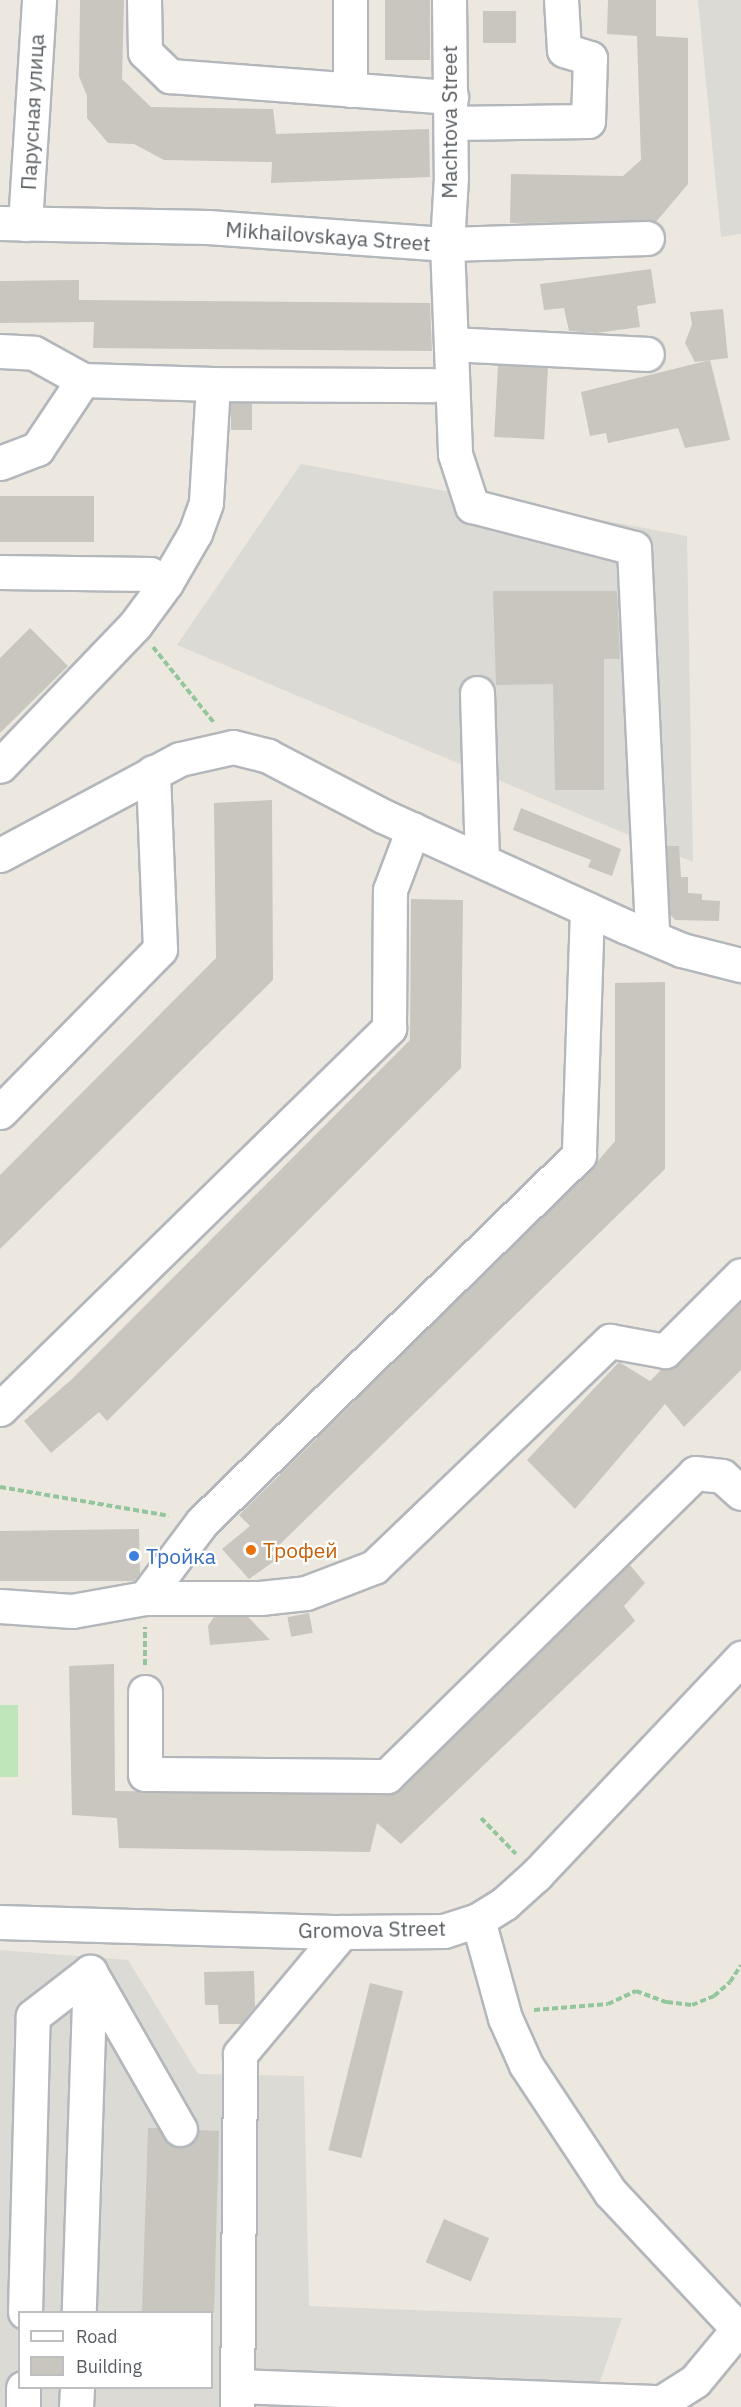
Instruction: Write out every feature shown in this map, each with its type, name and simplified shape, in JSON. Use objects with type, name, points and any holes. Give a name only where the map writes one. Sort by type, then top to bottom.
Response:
[{"type":"street","name":"Парусная улица","points":[[13,224],[39,0]]},
{"type":"street","points":[[144,0],[145,52],[170,76],[350,90],[451,110],[588,121],[590,58],[564,50],[561,0]]},
{"type":"street","points":[[350,0],[350,90]]},
{"type":"street","name":"Machtova Street","points":[[447,244],[451,110],[449,0]]},
{"type":"street","name":"Mikhailovskaya Street","points":[[13,224],[208,228],[447,244],[455,454],[472,506],[634,548],[652,936]]},
{"type":"street","points":[[447,244],[647,238]]},
{"type":"street","points":[[452,344],[647,354]]},
{"type":"street","points":[[0,351],[34,353],[83,380],[213,384],[432,385]]},
{"type":"street","points":[[0,463],[37,449],[83,380]]},
{"type":"street","points":[[0,766],[135,625],[166,583],[195,533],[206,503],[213,384]]},
{"type":"street","points":[[0,572],[150,574],[166,583]]},
{"type":"street","points":[[477,693],[482,860]]},
{"type":"street","points":[[0,855],[180,759],[233,747],[268,756],[413,829],[682,950],[741,965]]},
{"type":"street","points":[[0,1112],[160,949],[153,772]]},
{"type":"street","points":[[0,1409],[389,1028],[390,890],[413,829]]},
{"type":"street","points":[[145,1599],[202,1522],[579,1155],[587,909]]},
{"type":"street","points":[[0,1606],[72,1611],[145,1599],[260,1598],[306,1593],[374,1566],[610,1341],[665,1351],[741,1275]]},
{"type":"street","points":[[145,1692],[145,1774],[387,1776],[695,1473],[722,1476],[741,1493]]},
{"type":"street","name":"Gromova Street","points":[[0,1922],[89,1928],[342,1932],[444,1931],[478,1920],[505,1903],[536,1875],[741,1658]]},
{"type":"street","points":[[342,1932],[240,2054],[237,2397],[658,2404],[695,2381],[738,2329],[610,2192],[526,2065],[505,2018],[478,1920]]},
{"type":"street","points":[[79,2311],[90,1972],[89,1928]]},
{"type":"street","points":[[90,1972],[180,2129]]},
{"type":"street","points":[[25,2311],[33,2016],[90,1972]]},
{"type":"street","points":[[22,2407],[23,2389]]},
{"type":"street","points":[[76,2407],[77,2389]]},
{"type":"path","points":[[135,625],[233,747]]},
{"type":"path","points":[[0,1487],[202,1522]]},
{"type":"path","points":[[481,1818],[521,1859]]},
{"type":"path","points":[[527,2011],[609,2004],[636,1991],[668,2002],[692,2005],[714,1996],[741,1965]]},
{"type":"shaded area","points":[[698,0],[741,0],[741,234],[721,237]]},
{"type":"shaded area","points":[[301,464],[687,536],[693,862],[177,645]]},
{"type":"shaded area","points":[[0,1950],[128,1960],[198,2074],[304,2076],[309,2306],[622,2318],[591,2407],[0,2407]]},
{"type":"green space","points":[[0,1705],[18,1705],[18,1777],[0,1777]]},
{"type":"building","points":[[80,0],[124,0],[122,79],[151,107],[273,109],[276,134],[429,129],[430,177],[271,183],[272,162],[164,160],[134,144],[108,143],[87,118],[87,96],[79,76]]},
{"type":"building","points":[[385,0],[430,0],[430,60],[385,60]]},
{"type":"building","points":[[608,0],[656,0],[656,36],[688,38],[688,184],[656,222],[510,223],[511,174],[623,176],[641,160],[637,36],[607,34]]},
{"type":"building","points":[[483,11],[516,11],[516,43],[483,43]]},
{"type":"building","points":[[651,269],[656,303],[637,306],[640,327],[596,333],[569,331],[564,308],[544,310],[540,284]]},
{"type":"building","points":[[79,280],[79,300],[430,303],[432,351],[93,348],[94,322],[0,323],[0,281]]},
{"type":"building","points":[[723,309],[728,358],[695,362],[685,343],[692,324],[690,312]]},
{"type":"building","points":[[710,360],[730,440],[685,448],[678,428],[608,443],[606,433],[590,436],[581,392]]},
{"type":"building","points":[[498,365],[548,368],[544,440],[494,437]]},
{"type":"building","points":[[231,403],[252,403],[252,430],[231,430]]},
{"type":"building","points":[[0,496],[94,496],[94,542],[0,542]]},
{"type":"building","points":[[493,591],[617,591],[620,659],[604,659],[604,790],[555,790],[553,684],[496,685]]},
{"type":"building","points":[[30,628],[68,666],[0,733],[0,658]]},
{"type":"building","points":[[272,800],[273,980],[0,1249],[0,1175],[216,958],[214,803]]},
{"type":"building","points":[[521,808],[621,849],[612,876],[588,867],[591,860],[513,830]]},
{"type":"building","points":[[667,846],[679,846],[681,877],[688,877],[688,893],[702,894],[702,900],[720,901],[719,921],[675,920],[670,914]]},
{"type":"building","points":[[411,899],[463,900],[461,1068],[107,1421],[99,1412],[51,1453],[24,1421],[71,1380],[410,1040]]},
{"type":"building","points":[[665,982],[665,1169],[271,1553],[277,1559],[249,1579],[222,1549],[250,1526],[239,1515],[592,1168],[615,1141],[615,983]]},
{"type":"building","points":[[741,1302],[741,1370],[684,1427],[665,1404],[575,1509],[527,1460],[619,1362],[650,1381],[662,1369],[678,1364]]},
{"type":"building","points":[[139,1529],[140,1574],[134,1581],[0,1581],[0,1531]]},
{"type":"building","points":[[629,1564],[645,1583],[624,1606],[635,1621],[401,1844],[377,1823],[370,1852],[119,1848],[117,1818],[72,1815],[69,1666],[114,1664],[115,1791],[387,1795],[400,1789]]},
{"type":"building","points":[[309,1613],[313,1633],[291,1637],[287,1617]]},
{"type":"building","points":[[214,1617],[248,1617],[270,1640],[210,1645],[208,1626]]},
{"type":"building","points":[[254,1971],[255,2007],[241,2024],[219,2024],[218,2005],[205,2005],[204,1972]]},
{"type":"building","points":[[370,1983],[403,1991],[361,2158],[328,2150]]},
{"type":"building","points":[[148,2128],[158,2128],[170,2145],[179,2148],[190,2145],[199,2130],[219,2131],[214,2313],[213,2311],[142,2311]]},
{"type":"building","points":[[444,2219],[489,2238],[471,2281],[426,2262]]},
{"type":"place","name":"Трофей","points":[[251,1550]]},
{"type":"place","name":"Тройка","points":[[134,1556]]}]
